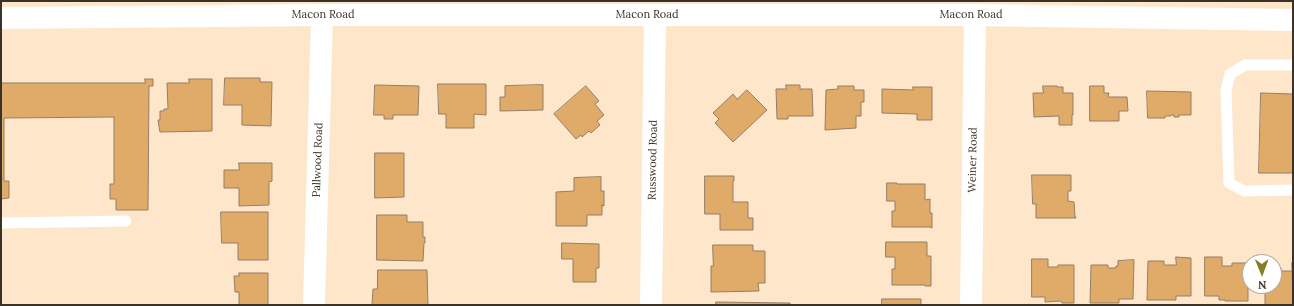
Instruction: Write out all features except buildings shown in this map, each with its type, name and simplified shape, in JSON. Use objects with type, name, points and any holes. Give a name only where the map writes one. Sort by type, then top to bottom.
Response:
[{"type":"main road","name":"Macon Road","points":[[1,18],[322,15],[655,15],[698,8],[975,15],[1293,20]]},
{"type":"main road","name":"Pallwood Road","points":[[314,305],[322,15]]},
{"type":"main road","name":"Russwood Road","points":[[651,305],[655,15]]},
{"type":"main road","name":"Weiner Road","points":[[971,305],[975,15]]},
{"type":"lane","points":[[1293,66],[1245,65],[1230,74],[1226,90],[1229,183],[1244,191],[1293,190]]},
{"type":"lane","points":[[1,224],[126,221]]}]
